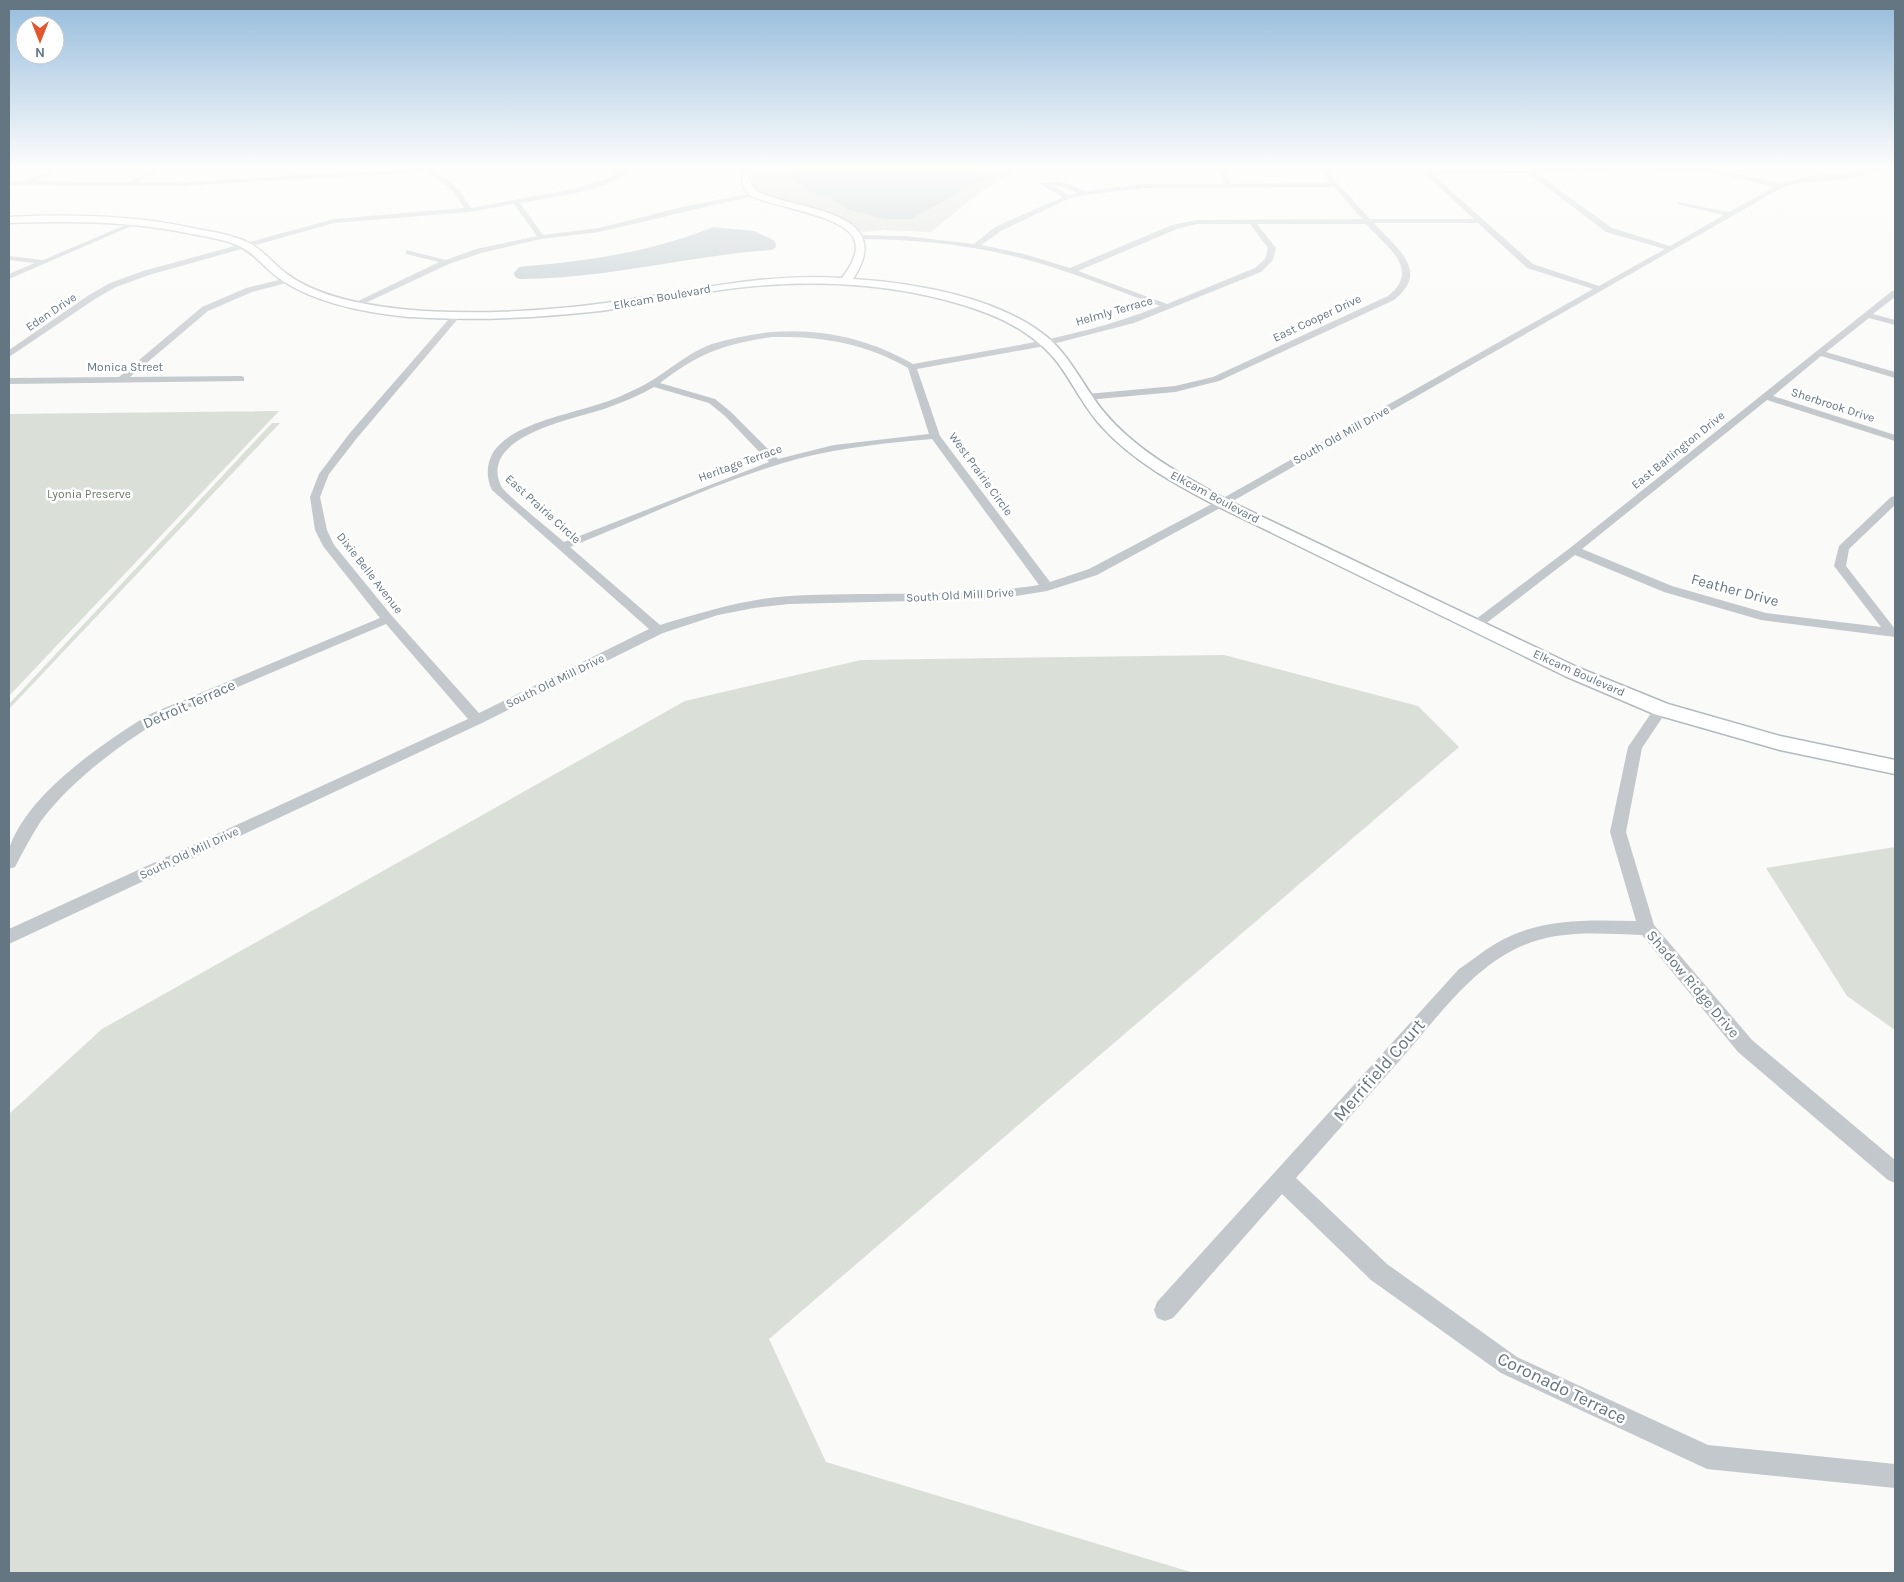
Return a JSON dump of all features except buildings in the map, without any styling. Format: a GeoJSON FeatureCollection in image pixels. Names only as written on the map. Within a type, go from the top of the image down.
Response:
{"type":"FeatureCollection","features":[{"type":"Feature","properties":{"kind":"street"},"geometry":{"type":"LineString","coordinates":[[9,277],[91,242]]}},
{"type":"Feature","properties":{"kind":"street","name":"Elkcam Boulevard"},"geometry":{"type":"LineString","coordinates":[[236,242],[245,244],[287,280],[316,293],[392,311],[517,314],[605,307],[740,284],[788,281],[846,281],[903,287],[989,310],[1021,324],[1045,343],[1058,356],[1088,397],[1099,416],[1124,440],[1180,481],[1222,503],[1572,672],[1661,709],[1780,743],[1895,766]]}},
{"type":"Feature","properties":{"kind":"street","name":"Eden Drive"},"geometry":{"type":"LineString","coordinates":[[9,354],[113,285],[146,273],[254,242]]}},
{"type":"Feature","properties":{"kind":"street"},"geometry":{"type":"LineString","coordinates":[[359,304],[446,262],[479,251],[523,242]]}},
{"type":"Feature","properties":{"kind":"street"},"geometry":{"type":"LineString","coordinates":[[846,281],[860,258],[862,246],[861,242]]}},
{"type":"Feature","properties":{"kind":"street"},"geometry":{"type":"LineString","coordinates":[[933,242],[1013,254],[1070,271],[1169,307]]}},
{"type":"Feature","properties":{"kind":"street"},"geometry":{"type":"LineString","coordinates":[[974,247],[981,242]]}},
{"type":"Feature","properties":{"kind":"street"},"geometry":{"type":"LineString","coordinates":[[1070,271],[1141,242]]}},
{"type":"Feature","properties":{"kind":"street","name":"Helmly Terrace"},"geometry":{"type":"LineString","coordinates":[[912,367],[1045,343],[1094,332],[1169,307],[1239,280],[1258,270],[1269,260],[1272,248],[1267,242]]}},
{"type":"Feature","properties":{"kind":"street","name":"East Cooper Drive"},"geometry":{"type":"LineString","coordinates":[[1088,397],[1175,389],[1216,379],[1391,298],[1402,290],[1408,282],[1408,270],[1384,242]]}},
{"type":"Feature","properties":{"kind":"street"},"geometry":{"type":"LineString","coordinates":[[1502,242],[1530,266],[1600,289]]}},
{"type":"Feature","properties":{"kind":"street"},"geometry":{"type":"LineString","coordinates":[[1649,242],[1670,248]]}},
{"type":"Feature","properties":{"kind":"street","name":"South Old Mill Drive"},"geometry":{"type":"LineString","coordinates":[[9,936],[477,720],[658,630],[714,612],[754,604],[789,600],[997,595],[1047,587],[1092,572],[1222,503],[1682,242]]}},
{"type":"Feature","properties":{"kind":"street"},"geometry":{"type":"LineString","coordinates":[[409,252],[446,262]]}},
{"type":"Feature","properties":{"kind":"street"},"geometry":{"type":"LineString","coordinates":[[9,258],[44,262]]}},
{"type":"Feature","properties":{"kind":"street"},"geometry":{"type":"LineString","coordinates":[[121,380],[205,309],[249,290],[287,280]]}},
{"type":"Feature","properties":{"kind":"street","name":"East Barlington Drive"},"geometry":{"type":"LineString","coordinates":[[1476,625],[1574,550],[1895,293]]}},
{"type":"Feature","properties":{"kind":"street","name":"Dixie Belle Avenue"},"geometry":{"type":"LineString","coordinates":[[458,314],[353,436],[324,474],[315,497],[321,530],[329,546],[388,619],[477,720]]}},
{"type":"Feature","properties":{"kind":"street"},"geometry":{"type":"LineString","coordinates":[[1866,315],[1895,323]]}},
{"type":"Feature","properties":{"kind":"street","name":"East Prairie Circle"},"geometry":{"type":"LineString","coordinates":[[658,630],[496,488],[491,477],[492,464],[501,450],[515,438],[536,426],[606,406],[652,384],[683,362],[722,344],[767,336],[804,335],[850,340],[874,346],[894,355],[912,367]]}},
{"type":"Feature","properties":{"kind":"street"},"geometry":{"type":"LineString","coordinates":[[1819,353],[1895,375]]}},
{"type":"Feature","properties":{"kind":"street","name":"West Prairie Circle"},"geometry":{"type":"LineString","coordinates":[[912,367],[935,436],[1047,587]]}},
{"type":"Feature","properties":{"kind":"street","name":"Monica Street"},"geometry":{"type":"LineString","coordinates":[[9,380],[242,379]]}},
{"type":"Feature","properties":{"kind":"street"},"geometry":{"type":"LineString","coordinates":[[652,384],[712,401],[728,414],[750,439],[776,463]]}},
{"type":"Feature","properties":{"kind":"street","name":"Sherbrook Drive"},"geometry":{"type":"LineString","coordinates":[[1764,396],[1895,438]]}},
{"type":"Feature","properties":{"kind":"street","name":"Heritage Terrace"},"geometry":{"type":"LineString","coordinates":[[563,546],[776,463],[831,449],[935,436]]}},
{"type":"Feature","properties":{"kind":"street"},"geometry":{"type":"LineString","coordinates":[[1894,633],[1840,566],[1843,548],[1895,499]]}},
{"type":"Feature","properties":{"kind":"street","name":"Feather Drive"},"geometry":{"type":"LineString","coordinates":[[1574,550],[1668,589],[1765,617],[1894,633]]}},
{"type":"Feature","properties":{"kind":"street","name":"Detroit Terrace"},"geometry":{"type":"LineString","coordinates":[[9,863],[20,838],[51,798],[86,764],[124,736],[155,717],[388,619]]}},
{"type":"Feature","properties":{"kind":"street","name":"Shadow Ridge Drive"},"geometry":{"type":"LineString","coordinates":[[1661,709],[1635,748],[1618,832],[1646,928],[1745,1046],[1895,1173]]}},
{"type":"Feature","properties":{"kind":"street","name":"Merrifield Court"},"geometry":{"type":"LineString","coordinates":[[1165,1310],[1465,974],[1511,944],[1535,934],[1567,927],[1646,928]]}},
{"type":"Feature","properties":{"kind":"street","name":"Coronado Terrace"},"geometry":{"type":"LineString","coordinates":[[1283,1180],[1379,1272],[1509,1365],[1707,1457],[1895,1476]]}},
{"type":"Feature","properties":{"kind":"green space","name":"Lyonia Preserve"},"geometry":{"type":"Polygon","coordinates":[[[279,411],[9,696],[9,414],[279,411]]]}},
{"type":"Feature","properties":{"kind":"green space"},"geometry":{"type":"Polygon","coordinates":[[[272,423],[280,423],[9,709],[9,704],[272,423]]]}},
{"type":"Feature","properties":{"kind":"green space"},"geometry":{"type":"Polygon","coordinates":[[[1224,655],[1418,706],[1459,747],[769,1339],[826,1462],[1194,1573],[9,1573],[9,1114],[102,1029],[685,701],[861,660],[1224,655]]]}},
{"type":"Feature","properties":{"kind":"green space"},"geometry":{"type":"Polygon","coordinates":[[[1895,847],[1895,1030],[1847,996],[1766,868],[1895,847]]]}},
{"type":"Feature","properties":{"kind":"shaded area"},"geometry":{"type":"Polygon","coordinates":[[[775,242],[776,247],[772,250],[582,275],[519,279],[515,277],[514,273],[519,267],[598,258],[668,243],[775,242]]]}}]}
